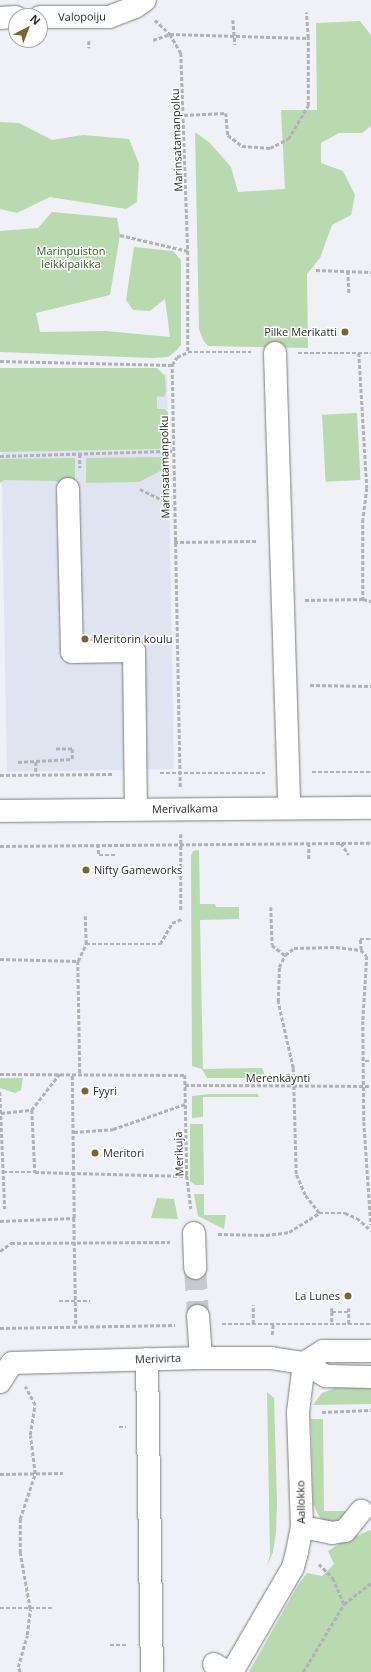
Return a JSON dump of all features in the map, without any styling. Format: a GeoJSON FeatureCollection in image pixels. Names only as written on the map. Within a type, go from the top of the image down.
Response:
{"type":"FeatureCollection","features":[{"type":"Feature","properties":{"kind":"street","name":"Valopoiju"},"geometry":{"type":"LineString","coordinates":[[48,17],[109,17],[135,7],[145,0]]}},
{"type":"Feature","properties":{"kind":"street"},"geometry":{"type":"LineString","coordinates":[[275,353],[289,808]]}},
{"type":"Feature","properties":{"kind":"street"},"geometry":{"type":"LineString","coordinates":[[68,489],[72,652],[134,651],[136,809]]}},
{"type":"Feature","properties":{"kind":"street","name":"Merivalkama"},"geometry":{"type":"LineString","coordinates":[[0,811],[181,808],[371,808]]}},
{"type":"Feature","properties":{"kind":"street"},"geometry":{"type":"LineString","coordinates":[[194,1233],[195,1268]]}},
{"type":"Feature","properties":{"kind":"street"},"geometry":{"type":"LineString","coordinates":[[198,1316],[201,1358]]}},
{"type":"Feature","properties":{"kind":"street"},"geometry":{"type":"LineString","coordinates":[[304,1363],[323,1351],[371,1351]]}},
{"type":"Feature","properties":{"kind":"street","name":"Merivirta"},"geometry":{"type":"LineString","coordinates":[[12,1363],[147,1359],[271,1358],[304,1363],[326,1376],[371,1377]]}},
{"type":"Feature","properties":{"kind":"street"},"geometry":{"type":"LineString","coordinates":[[147,1359],[156,1427],[152,1672]]}},
{"type":"Feature","properties":{"kind":"street"},"geometry":{"type":"LineString","coordinates":[[0,1382],[12,1363]]}},
{"type":"Feature","properties":{"kind":"street","name":"Aallokko"},"geometry":{"type":"LineString","coordinates":[[225,1669],[293,1567],[302,1527],[298,1412],[304,1363]]}},
{"type":"Feature","properties":{"kind":"street"},"geometry":{"type":"LineString","coordinates":[[302,1527],[332,1533],[345,1531],[360,1511]]}},
{"type":"Feature","properties":{"kind":"path"},"geometry":{"type":"LineString","coordinates":[[184,115],[226,113],[228,135],[242,146],[270,148],[288,139],[308,106],[308,38],[306,12]]}},
{"type":"Feature","properties":{"kind":"path"},"geometry":{"type":"LineString","coordinates":[[233,20],[235,45]]}},
{"type":"Feature","properties":{"kind":"path"},"geometry":{"type":"LineString","coordinates":[[153,40],[170,34],[308,38]]}},
{"type":"Feature","properties":{"kind":"path","name":"Marinsatamanpolku"},"geometry":{"type":"LineString","coordinates":[[170,34],[181,53],[188,251],[188,352],[177,357],[172,365],[173,505],[181,808],[182,911]]}},
{"type":"Feature","properties":{"kind":"path"},"geometry":{"type":"LineString","coordinates":[[89,40],[89,48]]}},
{"type":"Feature","properties":{"kind":"path"},"geometry":{"type":"LineString","coordinates":[[120,235],[188,251]]}},
{"type":"Feature","properties":{"kind":"path"},"geometry":{"type":"LineString","coordinates":[[316,270],[371,272]]}},
{"type":"Feature","properties":{"kind":"path"},"geometry":{"type":"LineString","coordinates":[[348,271],[349,293]]}},
{"type":"Feature","properties":{"kind":"path"},"geometry":{"type":"LineString","coordinates":[[359,353],[367,488],[363,519],[363,599]]}},
{"type":"Feature","properties":{"kind":"path"},"geometry":{"type":"LineString","coordinates":[[0,361],[172,365]]}},
{"type":"Feature","properties":{"kind":"path"},"geometry":{"type":"LineString","coordinates":[[0,456],[173,451]]}},
{"type":"Feature","properties":{"kind":"path"},"geometry":{"type":"LineString","coordinates":[[140,489],[173,505]]}},
{"type":"Feature","properties":{"kind":"path"},"geometry":{"type":"LineString","coordinates":[[174,542],[281,541]]}},
{"type":"Feature","properties":{"kind":"path"},"geometry":{"type":"LineString","coordinates":[[283,601],[363,599],[371,601]]}},
{"type":"Feature","properties":{"kind":"path"},"geometry":{"type":"LineString","coordinates":[[285,684],[371,686]]}},
{"type":"Feature","properties":{"kind":"path"},"geometry":{"type":"LineString","coordinates":[[18,762],[72,759],[72,749],[54,749]]}},
{"type":"Feature","properties":{"kind":"path"},"geometry":{"type":"LineString","coordinates":[[36,762],[36,775]]}},
{"type":"Feature","properties":{"kind":"path"},"geometry":{"type":"LineString","coordinates":[[0,776],[180,773]]}},
{"type":"Feature","properties":{"kind":"path"},"geometry":{"type":"LineString","coordinates":[[0,846],[181,842],[371,843]]}},
{"type":"Feature","properties":{"kind":"path"},"geometry":{"type":"LineString","coordinates":[[309,842],[309,859]]}},
{"type":"Feature","properties":{"kind":"path"},"geometry":{"type":"LineString","coordinates":[[341,842],[349,855]]}},
{"type":"Feature","properties":{"kind":"path"},"geometry":{"type":"LineString","coordinates":[[98,844],[98,855],[117,855]]}},
{"type":"Feature","properties":{"kind":"path"},"geometry":{"type":"LineString","coordinates":[[271,907],[272,945],[285,955]]}},
{"type":"Feature","properties":{"kind":"path"},"geometry":{"type":"LineString","coordinates":[[0,1074],[80,1074],[78,961],[86,944],[85,916]]}},
{"type":"Feature","properties":{"kind":"path"},"geometry":{"type":"LineString","coordinates":[[86,944],[160,944],[172,923],[182,919]]}},
{"type":"Feature","properties":{"kind":"path"},"geometry":{"type":"LineString","coordinates":[[361,950],[360,939],[371,939]]}},
{"type":"Feature","properties":{"kind":"path"},"geometry":{"type":"LineString","coordinates":[[319,1213],[305,1195],[296,1174],[293,1085],[287,1035],[278,1002],[279,967],[285,955],[294,948],[336,947],[371,952]]}},
{"type":"Feature","properties":{"kind":"path"},"geometry":{"type":"LineString","coordinates":[[365,952],[366,1086],[364,1122],[371,1225]]}},
{"type":"Feature","properties":{"kind":"path"},"geometry":{"type":"LineString","coordinates":[[0,959],[78,961]]}},
{"type":"Feature","properties":{"kind":"path"},"geometry":{"type":"LineString","coordinates":[[365,1061],[371,1061]]}},
{"type":"Feature","properties":{"kind":"path"},"geometry":{"type":"LineString","coordinates":[[35,1172],[32,1110],[60,1074]]}},
{"type":"Feature","properties":{"kind":"path"},"geometry":{"type":"LineString","coordinates":[[72,1074],[76,1325]]}},
{"type":"Feature","properties":{"kind":"path","name":"Merikuja"},"geometry":{"type":"LineString","coordinates":[[80,1074],[185,1075],[187,1176],[194,1233]]}},
{"type":"Feature","properties":{"kind":"path","name":"Merenkäynti"},"geometry":{"type":"LineString","coordinates":[[185,1085],[371,1086]]}},
{"type":"Feature","properties":{"kind":"path"},"geometry":{"type":"LineString","coordinates":[[0,1092],[4,1209]]}},
{"type":"Feature","properties":{"kind":"path"},"geometry":{"type":"LineString","coordinates":[[74,1132],[113,1129],[185,1104]]}},
{"type":"Feature","properties":{"kind":"path"},"geometry":{"type":"LineString","coordinates":[[1,1113],[32,1110]]}},
{"type":"Feature","properties":{"kind":"path"},"geometry":{"type":"LineString","coordinates":[[3,1172],[187,1176]]}},
{"type":"Feature","properties":{"kind":"path"},"geometry":{"type":"LineString","coordinates":[[194,1233],[266,1235],[289,1232],[319,1213],[345,1213],[357,1218],[371,1230]]}},
{"type":"Feature","properties":{"kind":"path"},"geometry":{"type":"LineString","coordinates":[[0,1221],[74,1218]]}},
{"type":"Feature","properties":{"kind":"path"},"geometry":{"type":"LineString","coordinates":[[0,1251],[11,1243],[164,1242]]}},
{"type":"Feature","properties":{"kind":"path"},"geometry":{"type":"LineString","coordinates":[[59,1302],[90,1301]]}},
{"type":"Feature","properties":{"kind":"path"},"geometry":{"type":"LineString","coordinates":[[253,1305],[253,1324]]}},
{"type":"Feature","properties":{"kind":"path"},"geometry":{"type":"LineString","coordinates":[[332,1308],[332,1324]]}},
{"type":"Feature","properties":{"kind":"path"},"geometry":{"type":"LineString","coordinates":[[349,1308],[349,1324]]}},
{"type":"Feature","properties":{"kind":"path"},"geometry":{"type":"LineString","coordinates":[[332,1312],[349,1312]]}},
{"type":"Feature","properties":{"kind":"path"},"geometry":{"type":"LineString","coordinates":[[271,1358],[273,1324]]}},
{"type":"Feature","properties":{"kind":"path"},"geometry":{"type":"LineString","coordinates":[[12,1363],[35,1405],[30,1436],[36,1474],[20,1519],[20,1553],[30,1608],[27,1635],[18,1667],[20,1672]]}},
{"type":"Feature","properties":{"kind":"path"},"geometry":{"type":"LineString","coordinates":[[319,1412],[371,1410]]}},
{"type":"Feature","properties":{"kind":"path"},"geometry":{"type":"LineString","coordinates":[[0,1474],[63,1473]]}},
{"type":"Feature","properties":{"kind":"path"},"geometry":{"type":"LineString","coordinates":[[317,1562],[333,1578],[344,1604]]}},
{"type":"Feature","properties":{"kind":"path"},"geometry":{"type":"LineString","coordinates":[[303,1672],[344,1604],[371,1582]]}},
{"type":"Feature","properties":{"kind":"path"},"geometry":{"type":"LineString","coordinates":[[0,1608],[54,1608]]}},
{"type":"Feature","properties":{"kind":"shaded area","name":"Meritorin koulu"},"geometry":{"type":"Polygon","coordinates":[[[167,374],[174,769],[7,772],[0,377],[167,374]]]}},
{"type":"Feature","properties":{"kind":"green space"},"geometry":{"type":"Polygon","coordinates":[[[360,21],[371,35],[371,126],[362,133],[339,133],[321,143],[321,163],[343,171],[355,195],[351,215],[332,225],[320,258],[307,274],[308,348],[208,346],[203,340],[199,329],[195,132],[210,143],[231,167],[238,192],[285,189],[281,110],[317,110],[316,23],[360,21]]]}},
{"type":"Feature","properties":{"kind":"green space"},"geometry":{"type":"Polygon","coordinates":[[[0,122],[19,123],[52,140],[83,135],[129,139],[139,164],[137,202],[126,209],[50,197],[17,213],[0,209],[0,122]]]}},
{"type":"Feature","properties":{"kind":"green space","name":"Marinpuiston leikkipaikka"},"geometry":{"type":"Polygon","coordinates":[[[52,212],[117,218],[120,235],[110,295],[36,313],[40,332],[106,331],[170,337],[165,299],[150,311],[133,310],[126,300],[134,247],[173,251],[181,260],[181,345],[176,351],[168,357],[152,358],[0,352],[0,231],[38,228],[52,212]]]}},
{"type":"Feature","properties":{"kind":"green space"},"geometry":{"type":"Polygon","coordinates":[[[0,368],[157,368],[165,376],[166,392],[164,397],[157,396],[157,409],[165,409],[168,413],[166,446],[158,449],[0,452],[0,368]]]}},
{"type":"Feature","properties":{"kind":"green space"},"geometry":{"type":"Polygon","coordinates":[[[357,413],[361,480],[326,482],[322,415],[357,413]]]}},
{"type":"Feature","properties":{"kind":"green space"},"geometry":{"type":"Polygon","coordinates":[[[168,457],[168,465],[164,469],[139,482],[86,483],[86,458],[168,457]]]}},
{"type":"Feature","properties":{"kind":"green space"},"geometry":{"type":"Polygon","coordinates":[[[75,458],[75,484],[53,481],[4,480],[0,483],[0,459],[75,458]]]}},
{"type":"Feature","properties":{"kind":"green space"},"geometry":{"type":"Polygon","coordinates":[[[199,850],[200,904],[215,904],[216,907],[239,907],[239,919],[200,920],[203,1069],[262,1068],[266,1078],[207,1078],[202,1069],[192,1066],[191,856],[193,851],[199,850]]]}},
{"type":"Feature","properties":{"kind":"green space"},"geometry":{"type":"Polygon","coordinates":[[[0,1078],[23,1078],[21,1090],[15,1093],[0,1088],[0,1078]]]}},
{"type":"Feature","properties":{"kind":"green space"},"geometry":{"type":"Polygon","coordinates":[[[209,1094],[258,1094],[259,1097],[203,1097],[203,1117],[192,1118],[192,1096],[209,1094]]]}},
{"type":"Feature","properties":{"kind":"green space"},"geometry":{"type":"Polygon","coordinates":[[[190,1124],[203,1124],[204,1185],[195,1185],[190,1181],[190,1124]]]}},
{"type":"Feature","properties":{"kind":"green space"},"geometry":{"type":"Polygon","coordinates":[[[194,1194],[204,1194],[204,1215],[226,1215],[224,1229],[198,1216],[194,1194]]]}},
{"type":"Feature","properties":{"kind":"green space"},"geometry":{"type":"Polygon","coordinates":[[[157,1198],[174,1199],[178,1219],[151,1218],[157,1198]]]}},
{"type":"Feature","properties":{"kind":"green space"},"geometry":{"type":"Polygon","coordinates":[[[337,1387],[371,1387],[371,1404],[313,1405],[322,1393],[337,1387]]]}},
{"type":"Feature","properties":{"kind":"green space"},"geometry":{"type":"Polygon","coordinates":[[[267,1392],[274,1398],[277,1501],[276,1533],[273,1552],[267,1566],[270,1555],[267,1392]]]}},
{"type":"Feature","properties":{"kind":"green space"},"geometry":{"type":"Polygon","coordinates":[[[311,1419],[323,1419],[324,1511],[350,1511],[343,1521],[327,1522],[319,1517],[313,1503],[311,1419]]]}},
{"type":"Feature","properties":{"kind":"green space"},"geometry":{"type":"Polygon","coordinates":[[[371,1530],[371,1672],[249,1672],[298,1585],[307,1573],[322,1576],[334,1564],[328,1551],[342,1542],[371,1530]]]}},
{"type":"Feature","properties":{"kind":"tunnel"},"geometry":{"type":"LineString","coordinates":[[195,1268],[198,1316]]}},
{"type":"Feature","properties":{"kind":"place","name":"Pilke Merikatti"},"geometry":{"type":"Point","coordinates":[345,332]}},
{"type":"Feature","properties":{"kind":"place","name":"Meritorin koulu"},"geometry":{"type":"Point","coordinates":[85,639]}},
{"type":"Feature","properties":{"kind":"place","name":"Nifty Gameworks"},"geometry":{"type":"Point","coordinates":[86,870]}},
{"type":"Feature","properties":{"kind":"place","name":"Fyyri"},"geometry":{"type":"Point","coordinates":[85,1091]}},
{"type":"Feature","properties":{"kind":"place","name":"Meritori"},"geometry":{"type":"Point","coordinates":[95,1153]}},
{"type":"Feature","properties":{"kind":"place","name":"La Lunes"},"geometry":{"type":"Point","coordinates":[348,1296]}}]}
